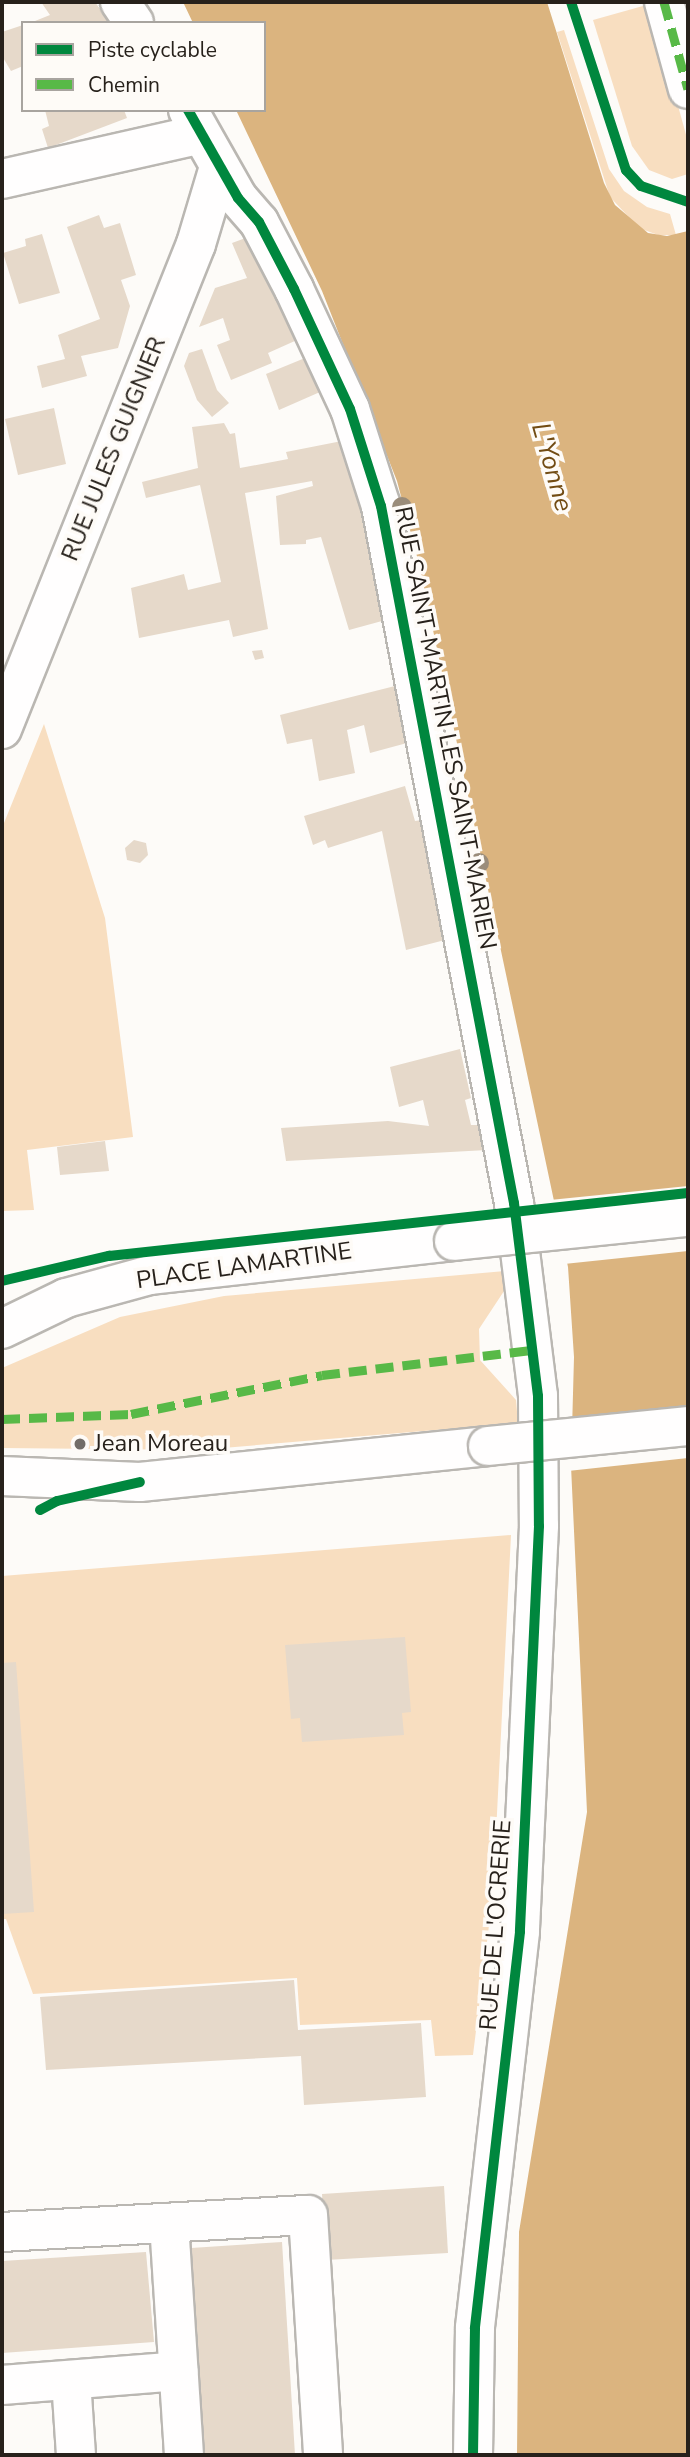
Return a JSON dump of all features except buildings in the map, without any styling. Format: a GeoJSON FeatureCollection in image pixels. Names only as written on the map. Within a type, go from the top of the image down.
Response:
{"type":"FeatureCollection","features":[{"type":"Feature","properties":{"kind":"street"},"geometry":{"type":"LineString","coordinates":[[120,2],[133,21]]}},
{"type":"Feature","properties":{"kind":"street"},"geometry":{"type":"LineString","coordinates":[[664,2],[688,89]]}},
{"type":"Feature","properties":{"kind":"street"},"geometry":{"type":"LineString","coordinates":[[2,180],[195,122]]}},
{"type":"Feature","properties":{"kind":"street","name":"RUE SAINT-MARTIN LES SAINT-MARIEN"},"geometry":{"type":"LineString","coordinates":[[195,122],[219,167],[259,222],[294,289],[350,409],[381,506],[514,1203],[538,1396]]}},
{"type":"Feature","properties":{"kind":"street","name":"RUE JULES GUIGNIER"},"geometry":{"type":"LineString","coordinates":[[2,729],[196,244],[219,167]]}},
{"type":"Feature","properties":{"kind":"street","name":"PLACE LAMARTINE"},"geometry":{"type":"LineString","coordinates":[[2,1329],[66,1298],[150,1275],[688,1217]]}},
{"type":"Feature","properties":{"kind":"street","name":"RUE DE L'OCRERIE"},"geometry":{"type":"LineString","coordinates":[[473,2455],[475,2328],[520,1932],[539,1516],[538,1396]]}},
{"type":"Feature","properties":{"kind":"street"},"geometry":{"type":"LineString","coordinates":[[2,1476],[140,1482],[688,1426]]}},
{"type":"Feature","properties":{"kind":"street"},"geometry":{"type":"LineString","coordinates":[[2,2232],[308,2215],[323,2455]]}},
{"type":"Feature","properties":{"kind":"street"},"geometry":{"type":"LineString","coordinates":[[169,2223],[184,2455]]}},
{"type":"Feature","properties":{"kind":"street"},"geometry":{"type":"LineString","coordinates":[[2,2385],[178,2371]]}},
{"type":"Feature","properties":{"kind":"street"},"geometry":{"type":"LineString","coordinates":[[71,2380],[76,2455]]}},
{"type":"Feature","properties":{"kind":"shaded area"},"geometry":{"type":"Polygon","coordinates":[[[650,4],[688,142],[688,174],[672,179],[649,170],[632,146],[593,20],[650,4]]]}},
{"type":"Feature","properties":{"kind":"shaded area"},"geometry":{"type":"Polygon","coordinates":[[[564,30],[609,169],[624,191],[647,207],[670,214],[676,235],[658,235],[639,228],[610,197],[557,32],[564,30]]]}},
{"type":"Feature","properties":{"kind":"shaded area"},"geometry":{"type":"Polygon","coordinates":[[[44,724],[105,918],[133,1137],[27,1150],[34,1210],[2,1211],[2,828],[44,724]]]}},
{"type":"Feature","properties":{"kind":"shaded area"},"geometry":{"type":"Polygon","coordinates":[[[505,1271],[506,1288],[479,1329],[480,1360],[516,1400],[518,1423],[199,1450],[2,1448],[2,1368],[120,1317],[224,1296],[505,1271]]]}},
{"type":"Feature","properties":{"kind":"shaded area"},"geometry":{"type":"Polygon","coordinates":[[[511,1535],[493,1893],[473,2055],[435,2056],[431,2020],[300,2025],[297,1978],[33,1994],[6,1919],[2,1919],[2,1576],[511,1535]]]}},
{"type":"Feature","properties":{"kind":"water","name":"L'Yonne"},"geometry":{"type":"Polygon","coordinates":[[[183,2],[547,2],[604,183],[615,205],[648,233],[667,236],[688,231],[688,2455],[517,2455],[519,2232],[587,1812],[571,1466],[574,1357],[568,1267],[419,564],[397,481],[322,291],[237,112],[266,112],[266,21],[192,21],[183,2]]]}},
{"type":"Feature","properties":{"kind":"pier"},"geometry":{"type":"Polygon","coordinates":[[[688,1186],[688,1251],[564,1264],[550,1200],[688,1186]]]}},
{"type":"Feature","properties":{"kind":"pier"},"geometry":{"type":"Polygon","coordinates":[[[688,1408],[688,1458],[568,1471],[569,1420],[688,1408]]]}},
{"type":"Feature","properties":{"kind":"marked path"},"geometry":{"type":"LineString","coordinates":[[664,2],[688,89]]}},
{"type":"Feature","properties":{"kind":"marked path"},"geometry":{"type":"LineString","coordinates":[[2,1419],[131,1414],[322,1375],[532,1350]]}},
{"type":"Feature","properties":{"kind":"cycle path"},"geometry":{"type":"LineString","coordinates":[[571,2],[626,170],[641,186],[688,202]]}},
{"type":"Feature","properties":{"kind":"cycle path"},"geometry":{"type":"LineString","coordinates":[[189,112],[238,198],[259,222],[294,289],[350,409],[381,506],[514,1203],[538,1396],[539,1526],[520,1932],[475,2328],[473,2455]]}},
{"type":"Feature","properties":{"kind":"cycle path"},"geometry":{"type":"LineString","coordinates":[[2,1281],[109,1256],[688,1193]]}},
{"type":"Feature","properties":{"kind":"cycle path"},"geometry":{"type":"LineString","coordinates":[[40,1510],[57,1501],[140,1482]]}},
{"type":"Feature","properties":{"kind":"place","name":"Jean Moreau"},"geometry":{"type":"Point","coordinates":[80,1444]}}]}
